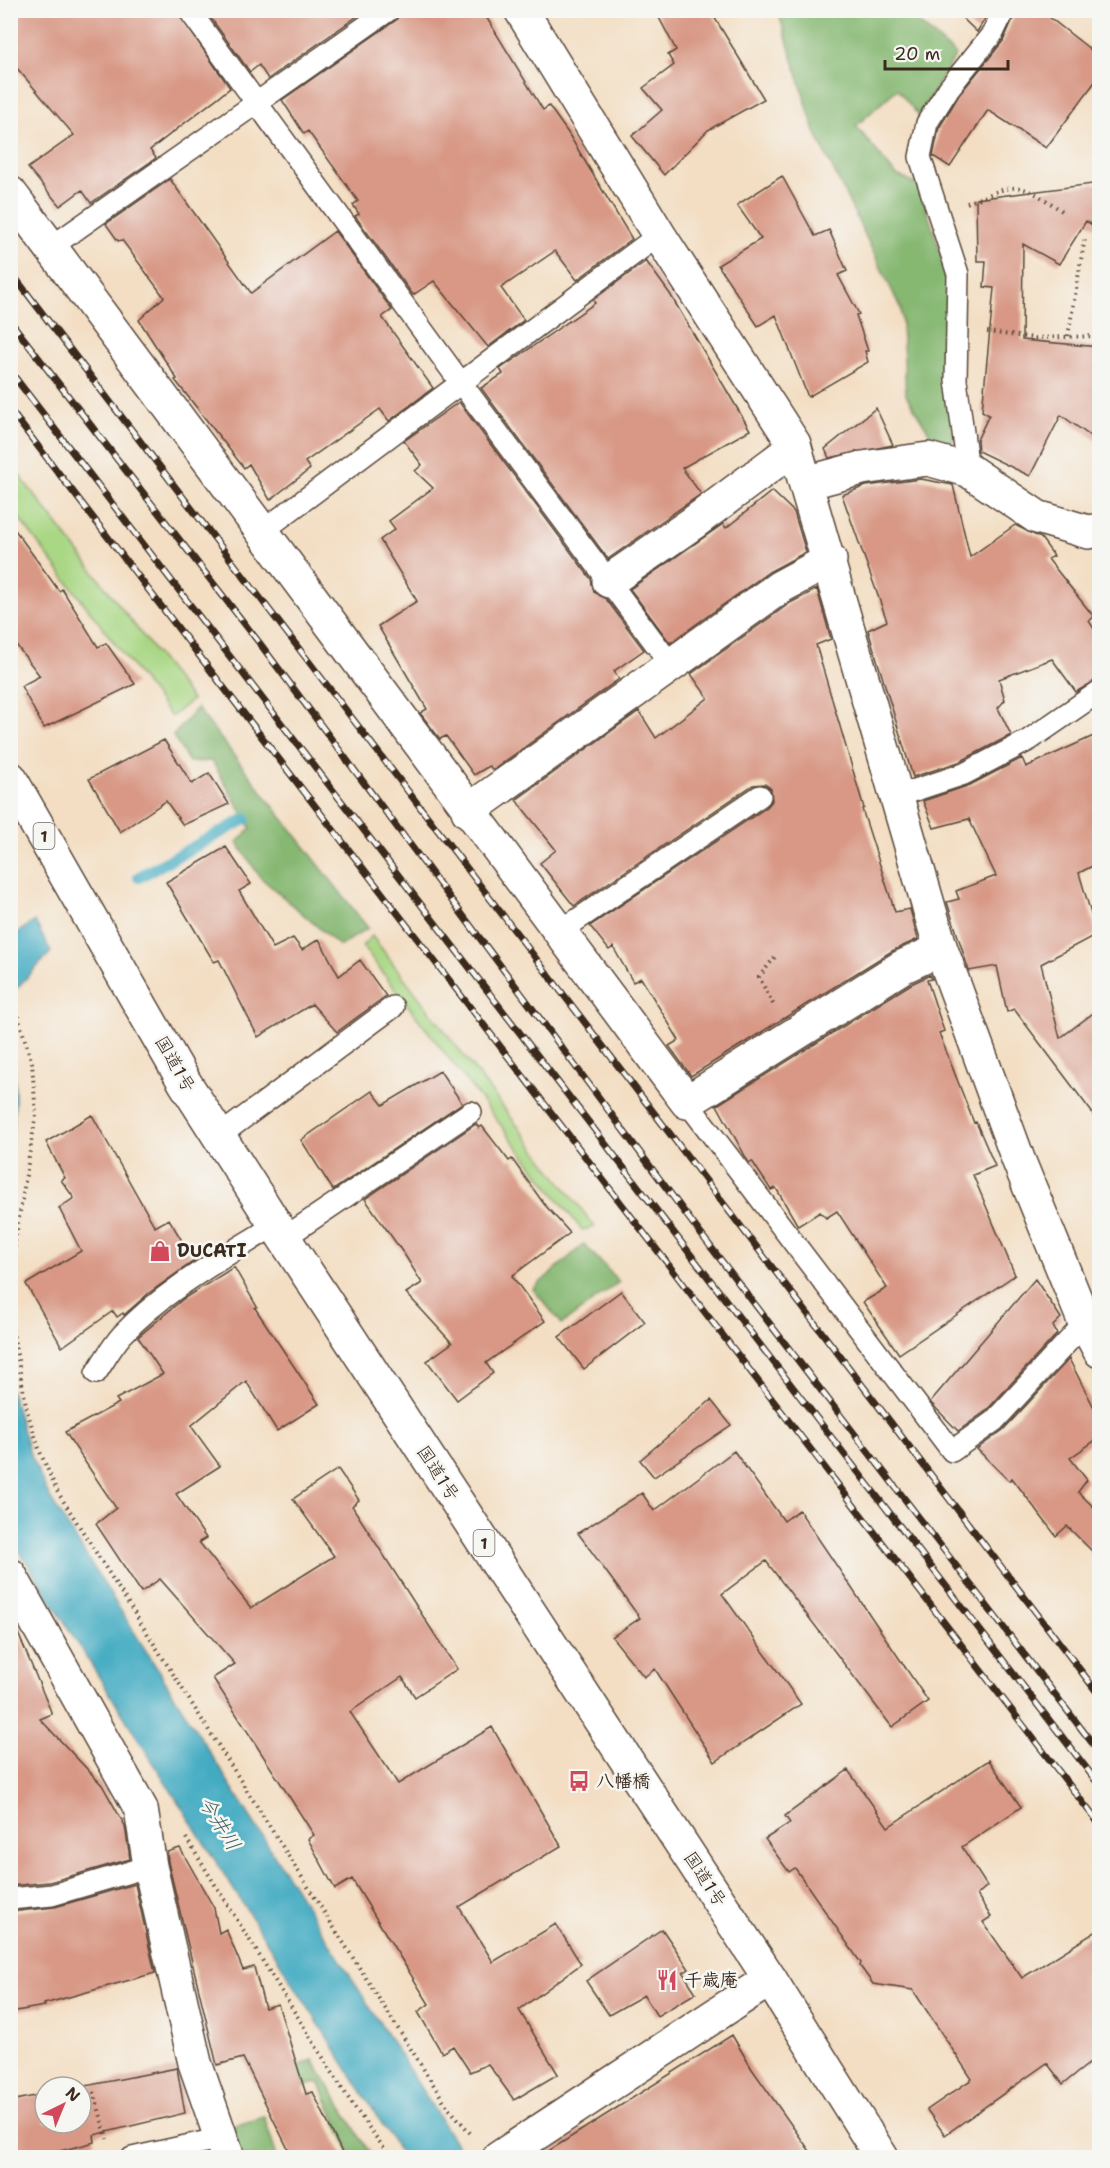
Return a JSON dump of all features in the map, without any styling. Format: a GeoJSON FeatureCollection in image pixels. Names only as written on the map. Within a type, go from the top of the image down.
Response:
{"type":"FeatureCollection","features":[{"type":"Feature","properties":{"kind":"main road"},"geometry":{"type":"LineString","coordinates":[[521,10],[659,235],[795,447],[830,560],[941,949],[1018,1159],[1092,1337]]}},
{"type":"Feature","properties":{"kind":"main road"},"geometry":{"type":"LineString","coordinates":[[10,193],[264,530],[468,811],[687,1102],[791,1039],[902,967],[941,949]]}},
{"type":"Feature","properties":{"kind":"main road"},"geometry":{"type":"LineString","coordinates":[[609,581],[693,524],[795,447]]}},
{"type":"Feature","properties":{"kind":"main road"},"geometry":{"type":"LineString","coordinates":[[806,483],[862,468],[928,459],[968,470],[1037,517],[1088,532],[1100,530]]}},
{"type":"Feature","properties":{"kind":"main road"},"geometry":{"type":"LineString","coordinates":[[468,811],[780,587],[830,560]]}},
{"type":"Feature","properties":{"kind":"main road","name":"国道1号"},"geometry":{"type":"LineString","coordinates":[[10,778],[185,1083],[279,1232],[770,1979],[882,2157]]}},
{"type":"Feature","properties":{"kind":"main road"},"geometry":{"type":"LineString","coordinates":[[15,1595],[141,1809],[150,1866],[195,2063],[225,2148]]}},
{"type":"Feature","properties":{"kind":"main road"},"geometry":{"type":"LineString","coordinates":[[499,2157],[770,1979]]}},
{"type":"Feature","properties":{"kind":"lane"},"geometry":{"type":"LineString","coordinates":[[189,10],[460,383],[672,666]]}},
{"type":"Feature","properties":{"kind":"lane"},"geometry":{"type":"LineString","coordinates":[[51,247],[389,10]]}},
{"type":"Feature","properties":{"kind":"lane"},"geometry":{"type":"LineString","coordinates":[[968,470],[956,380],[958,274],[920,157],[927,123],[949,88],[993,33],[1004,10]]}},
{"type":"Feature","properties":{"kind":"lane"},"geometry":{"type":"LineString","coordinates":[[264,530],[659,235]]}},
{"type":"Feature","properties":{"kind":"lane"},"geometry":{"type":"LineString","coordinates":[[897,796],[964,774],[1029,740],[1100,691]]}},
{"type":"Feature","properties":{"kind":"lane"},"geometry":{"type":"LineString","coordinates":[[559,932],[760,796]]}},
{"type":"Feature","properties":{"kind":"lane"},"geometry":{"type":"LineString","coordinates":[[219,1136],[393,1007]]}},
{"type":"Feature","properties":{"kind":"lane"},"geometry":{"type":"LineString","coordinates":[[687,1102],[952,1451],[994,1421],[1092,1337]]}},
{"type":"Feature","properties":{"kind":"lane"},"geometry":{"type":"LineString","coordinates":[[96,1373],[121,1336],[186,1282],[279,1232],[471,1112]]}},
{"type":"Feature","properties":{"kind":"lane"},"geometry":{"type":"LineString","coordinates":[[10,1899],[52,1895],[150,1866]]}},
{"type":"Feature","properties":{"kind":"lane"},"geometry":{"type":"LineString","coordinates":[[132,2157],[225,2148]]}},
{"type":"Feature","properties":{"kind":"path"},"geometry":{"type":"LineString","coordinates":[[939,214],[1010,187],[1026,188],[1062,211]]}},
{"type":"Feature","properties":{"kind":"path"},"geometry":{"type":"LineString","coordinates":[[1068,336],[1085,237]]}},
{"type":"Feature","properties":{"kind":"path"},"geometry":{"type":"LineString","coordinates":[[956,334],[986,332],[1035,338],[1097,336],[1100,330]]}},
{"type":"Feature","properties":{"kind":"path"},"geometry":{"type":"LineString","coordinates":[[775,957],[759,978],[791,1039]]}},
{"type":"Feature","properties":{"kind":"path"},"geometry":{"type":"LineString","coordinates":[[11,993],[26,1034],[32,1063],[36,1115],[15,1242],[12,1327],[22,1390],[40,1452],[57,1491],[447,2106],[473,2137]]}},
{"type":"Feature","properties":{"kind":"path"},"geometry":{"type":"LineString","coordinates":[[181,1829],[352,2104],[391,2157]]}},
{"type":"Feature","properties":{"kind":"path"},"geometry":{"type":"LineString","coordinates":[[94,2092],[109,2147]]}},
{"type":"Feature","properties":{"kind":"green space"},"geometry":{"type":"Polygon","coordinates":[[[778,11],[905,11],[956,55],[919,116],[897,89],[856,126],[895,174],[918,185],[949,276],[954,441],[935,442],[906,395],[901,309],[815,132],[778,11]]]}},
{"type":"Feature","properties":{"kind":"green space"},"geometry":{"type":"Polygon","coordinates":[[[10,463],[192,700],[171,717],[11,508],[10,463]]]}},
{"type":"Feature","properties":{"kind":"green space"},"geometry":{"type":"Polygon","coordinates":[[[197,708],[368,928],[340,946],[260,877],[237,842],[251,828],[212,761],[189,762],[173,736],[197,708]]]}},
{"type":"Feature","properties":{"kind":"green space"},"geometry":{"type":"Polygon","coordinates":[[[372,936],[595,1227],[582,1230],[362,946],[372,936]]]}},
{"type":"Feature","properties":{"kind":"green space"},"geometry":{"type":"Polygon","coordinates":[[[584,1244],[619,1282],[562,1324],[533,1289],[584,1244]]]}},
{"type":"Feature","properties":{"kind":"green space"},"geometry":{"type":"Polygon","coordinates":[[[313,2060],[372,2157],[352,2157],[319,2082],[273,2095],[267,2078],[313,2060]]]}},
{"type":"Feature","properties":{"kind":"green space"},"geometry":{"type":"Polygon","coordinates":[[[264,2117],[277,2157],[241,2157],[230,2127],[264,2117]]]}},
{"type":"Feature","properties":{"kind":"water"},"geometry":{"type":"Polygon","coordinates":[[[35,921],[51,952],[11,994],[11,937],[35,921]]]}},
{"type":"Feature","properties":{"kind":"water"},"geometry":{"type":"Polygon","coordinates":[[[11,1049],[15,1111],[11,1148],[11,1049]]]}},
{"type":"Feature","properties":{"kind":"water","name":"今井川"},"geometry":{"type":"Polygon","coordinates":[[[10,1388],[29,1451],[50,1498],[464,2157],[403,2157],[11,1538],[10,1388]]]}},
{"type":"Feature","properties":{"kind":"building"},"geometry":{"type":"Polygon","coordinates":[[[10,10],[176,10],[230,88],[150,150],[156,158],[91,203],[82,190],[60,206],[28,168],[74,135],[10,60],[10,10]]]}},
{"type":"Feature","properties":{"kind":"building"},"geometry":{"type":"Polygon","coordinates":[[[205,10],[366,10],[268,79],[259,65],[250,72],[205,10]]]}},
{"type":"Feature","properties":{"kind":"building"},"geometry":{"type":"Polygon","coordinates":[[[401,10],[482,10],[543,110],[549,106],[568,133],[632,239],[577,280],[555,251],[501,288],[524,320],[488,347],[434,281],[413,295],[355,216],[359,214],[353,205],[358,201],[308,131],[304,134],[282,100],[396,20],[401,10]]]}},
{"type":"Feature","properties":{"kind":"building"},"geometry":{"type":"Polygon","coordinates":[[[655,10],[710,10],[764,99],[708,130],[664,175],[632,136],[662,110],[643,88],[674,65],[668,55],[676,50],[655,10]]]}},
{"type":"Feature","properties":{"kind":"building"},"geometry":{"type":"Polygon","coordinates":[[[954,10],[990,10],[977,32],[954,10]]]}},
{"type":"Feature","properties":{"kind":"building"},"geometry":{"type":"Polygon","coordinates":[[[1017,10],[1040,10],[1100,57],[1100,75],[1046,148],[988,110],[950,167],[933,156],[939,128],[959,95],[1003,41],[1017,10]]]}},
{"type":"Feature","properties":{"kind":"building"},"geometry":{"type":"Polygon","coordinates":[[[782,176],[815,236],[829,230],[847,271],[838,275],[859,314],[856,315],[868,351],[865,351],[868,362],[808,397],[776,315],[758,326],[718,265],[761,239],[737,205],[782,176]]]}},
{"type":"Feature","properties":{"kind":"building"},"geometry":{"type":"Polygon","coordinates":[[[170,179],[251,293],[335,231],[392,310],[382,317],[433,388],[389,421],[380,409],[305,462],[310,469],[270,500],[249,464],[244,468],[175,380],[177,379],[139,320],[164,297],[122,240],[118,241],[106,224],[170,179]]]}},
{"type":"Feature","properties":{"kind":"building"},"geometry":{"type":"Polygon","coordinates":[[[1100,183],[1100,230],[1086,221],[1059,264],[1023,244],[1022,340],[1100,347],[1100,443],[1061,415],[1030,476],[978,451],[977,440],[989,415],[982,411],[994,288],[984,287],[986,261],[977,261],[976,199],[1100,183]]]}},
{"type":"Feature","properties":{"kind":"building"},"geometry":{"type":"Polygon","coordinates":[[[646,261],[670,294],[750,430],[682,468],[701,494],[608,559],[481,388],[503,374],[500,369],[595,303],[593,300],[646,261]]]}},
{"type":"Feature","properties":{"kind":"building"},"geometry":{"type":"Polygon","coordinates":[[[459,402],[591,579],[594,592],[606,599],[644,650],[614,671],[619,679],[493,770],[489,766],[474,775],[446,736],[440,739],[420,713],[427,709],[378,626],[417,601],[380,540],[395,529],[389,521],[433,488],[415,471],[422,465],[404,441],[459,402]]]}},
{"type":"Feature","properties":{"kind":"building"},"geometry":{"type":"Polygon","coordinates":[[[876,408],[893,445],[829,458],[825,449],[876,408]]]}},
{"type":"Feature","properties":{"kind":"building"},"geometry":{"type":"Polygon","coordinates":[[[921,479],[953,485],[970,557],[1015,525],[1041,538],[1054,556],[1048,559],[1094,617],[1089,621],[1100,638],[1100,678],[1076,692],[1052,659],[999,679],[1005,700],[998,708],[1011,735],[959,762],[913,777],[868,630],[887,621],[842,495],[866,486],[921,479]]]}},
{"type":"Feature","properties":{"kind":"building"},"geometry":{"type":"Polygon","coordinates":[[[772,491],[794,512],[806,552],[769,572],[670,643],[630,589],[723,524],[726,528],[772,491]]]}},
{"type":"Feature","properties":{"kind":"building"},"geometry":{"type":"Polygon","coordinates":[[[10,523],[59,591],[62,589],[98,647],[106,643],[135,684],[44,728],[21,686],[40,676],[10,637],[10,523]]]}},
{"type":"Feature","properties":{"kind":"building"},"geometry":{"type":"Polygon","coordinates":[[[817,589],[831,639],[816,645],[864,808],[862,809],[895,912],[910,909],[918,939],[892,951],[691,1076],[669,1046],[679,1040],[641,978],[633,982],[613,947],[609,950],[590,926],[767,807],[772,801],[771,789],[765,784],[753,785],[574,906],[540,863],[556,850],[516,800],[639,711],[656,738],[708,698],[691,674],[790,603],[817,589]]]}},
{"type":"Feature","properties":{"kind":"building"},"geometry":{"type":"Polygon","coordinates":[[[1100,733],[1100,862],[1079,873],[1097,934],[1041,964],[1060,1038],[1100,1008],[1100,1123],[1014,1009],[1007,1012],[997,966],[969,971],[947,902],[959,899],[956,891],[996,876],[969,819],[934,828],[923,801],[970,785],[1022,758],[1026,767],[1100,733]]]}},
{"type":"Feature","properties":{"kind":"building"},"geometry":{"type":"Polygon","coordinates":[[[164,740],[192,784],[209,773],[229,804],[183,825],[166,801],[120,832],[89,779],[164,740]]]}},
{"type":"Feature","properties":{"kind":"building"},"geometry":{"type":"Polygon","coordinates":[[[226,847],[251,884],[239,891],[273,948],[293,938],[302,950],[319,939],[339,976],[360,960],[386,996],[337,1032],[312,1004],[258,1037],[219,960],[214,962],[166,882],[226,847]]]}},
{"type":"Feature","properties":{"kind":"building"},"geometry":{"type":"Polygon","coordinates":[[[930,975],[932,979],[927,980],[944,1031],[939,1033],[974,1123],[976,1122],[995,1166],[973,1175],[1015,1275],[899,1354],[863,1302],[887,1288],[837,1211],[826,1218],[820,1212],[798,1226],[776,1188],[771,1190],[752,1161],[749,1163],[717,1105],[911,984],[930,975]]]}},
{"type":"Feature","properties":{"kind":"building"},"geometry":{"type":"Polygon","coordinates":[[[440,1071],[462,1103],[333,1190],[301,1140],[372,1091],[383,1105],[440,1071]]]}},
{"type":"Feature","properties":{"kind":"building"},"geometry":{"type":"Polygon","coordinates":[[[92,1115],[155,1227],[169,1219],[194,1261],[149,1293],[124,1315],[123,1313],[117,1317],[113,1311],[62,1347],[26,1284],[81,1251],[59,1208],[74,1198],[61,1180],[65,1178],[46,1142],[92,1115]]]}},
{"type":"Feature","properties":{"kind":"building"},"geometry":{"type":"Polygon","coordinates":[[[476,1124],[479,1128],[482,1126],[509,1161],[512,1159],[544,1204],[570,1233],[512,1276],[545,1321],[486,1363],[493,1373],[457,1400],[427,1361],[452,1343],[406,1293],[422,1283],[365,1199],[476,1124]]]}},
{"type":"Feature","properties":{"kind":"building"},"geometry":{"type":"Polygon","coordinates":[[[234,1267],[257,1307],[255,1308],[319,1404],[277,1431],[246,1381],[191,1426],[220,1466],[176,1494],[206,1538],[199,1542],[251,1608],[334,1556],[293,1499],[338,1469],[359,1500],[352,1506],[457,1669],[415,1697],[402,1677],[350,1712],[398,1784],[492,1727],[561,1846],[459,1907],[493,1962],[556,1924],[581,1964],[519,2010],[558,2074],[514,2100],[488,2064],[470,2072],[453,2046],[442,2053],[418,2012],[429,2004],[352,1879],[335,1889],[308,1839],[314,1835],[213,1678],[235,1664],[160,1579],[141,1592],[96,1524],[116,1508],[65,1432],[119,1403],[116,1399],[163,1374],[138,1337],[183,1299],[234,1267]]]}},
{"type":"Feature","properties":{"kind":"building"},"geometry":{"type":"Polygon","coordinates":[[[1035,1279],[1061,1318],[1053,1326],[1057,1334],[986,1411],[958,1431],[930,1402],[1035,1279]]]}},
{"type":"Feature","properties":{"kind":"building"},"geometry":{"type":"Polygon","coordinates":[[[621,1291],[645,1322],[584,1369],[559,1337],[621,1291]]]}},
{"type":"Feature","properties":{"kind":"building"},"geometry":{"type":"Polygon","coordinates":[[[1069,1359],[1100,1419],[1100,1437],[1070,1458],[1087,1480],[1078,1492],[1100,1513],[1100,1559],[1067,1526],[1056,1536],[1012,1478],[1009,1481],[977,1449],[1003,1430],[1069,1359]]]}},
{"type":"Feature","properties":{"kind":"building"},"geometry":{"type":"Polygon","coordinates":[[[711,1400],[731,1425],[654,1477],[640,1460],[711,1400]]]}},
{"type":"Feature","properties":{"kind":"building"},"geometry":{"type":"Polygon","coordinates":[[[734,1451],[784,1521],[799,1510],[928,1701],[892,1727],[766,1561],[722,1594],[801,1704],[715,1762],[655,1669],[644,1677],[612,1637],[640,1618],[578,1533],[642,1493],[654,1511],[734,1451]]]}},
{"type":"Feature","properties":{"kind":"building"},"geometry":{"type":"Polygon","coordinates":[[[10,1614],[52,1714],[40,1719],[102,1785],[125,1826],[130,1859],[50,1882],[10,1886],[10,1614]]]}},
{"type":"Feature","properties":{"kind":"building"},"geometry":{"type":"Polygon","coordinates":[[[989,1760],[1021,1807],[962,1847],[987,1886],[977,1895],[991,1917],[983,1922],[1022,1978],[1100,1929],[1100,2055],[1063,2084],[1047,2063],[945,2135],[927,2110],[972,2079],[913,1990],[873,1984],[795,1868],[789,1872],[765,1839],[790,1823],[785,1816],[848,1770],[888,1827],[989,1760]]]}},
{"type":"Feature","properties":{"kind":"building"},"geometry":{"type":"Polygon","coordinates":[[[180,1848],[214,1908],[219,1933],[226,1929],[243,1970],[254,1967],[265,2008],[278,2004],[306,2094],[313,2092],[344,2157],[292,2157],[243,2058],[217,2065],[168,1862],[167,1852],[180,1848]]]}},
{"type":"Feature","properties":{"kind":"building"},"geometry":{"type":"Polygon","coordinates":[[[135,1884],[155,1973],[44,2004],[45,2006],[10,2012],[10,1912],[55,1907],[135,1884]]]}},
{"type":"Feature","properties":{"kind":"building"},"geometry":{"type":"Polygon","coordinates":[[[662,1929],[689,1969],[683,1973],[696,1993],[657,2016],[644,1995],[609,2015],[586,1981],[662,1929]]]}},
{"type":"Feature","properties":{"kind":"building"},"geometry":{"type":"Polygon","coordinates":[[[732,2035],[752,2069],[814,2157],[539,2157],[732,2035]]]}},
{"type":"Feature","properties":{"kind":"building"},"geometry":{"type":"Polygon","coordinates":[[[177,2068],[185,2113],[94,2135],[95,2142],[37,2157],[10,2157],[10,2101],[33,2096],[33,2135],[93,2135],[93,2084],[177,2068]]]}},
{"type":"Feature","properties":{"kind":"waterway"},"geometry":{"type":"LineString","coordinates":[[139,877],[245,819]]}},
{"type":"Feature","properties":{"kind":"railway"},"geometry":{"type":"LineString","coordinates":[[10,271],[1100,1696]]}},
{"type":"Feature","properties":{"kind":"railway"},"geometry":{"type":"LineString","coordinates":[[10,321],[261,645],[697,1229],[1100,1753]]}},
{"type":"Feature","properties":{"kind":"railway"},"geometry":{"type":"LineString","coordinates":[[10,371],[1100,1786]]}},
{"type":"Feature","properties":{"kind":"railway"},"geometry":{"type":"LineString","coordinates":[[10,410],[1100,1825]]}},
{"type":"Feature","properties":{"kind":"place","name":"DUCATI"},"geometry":{"type":"Point","coordinates":[160,1251]}},
{"type":"Feature","properties":{"kind":"place","name":"八幡橋"},"geometry":{"type":"Point","coordinates":[579,1781]}},
{"type":"Feature","properties":{"kind":"place","name":"千歳庵"},"geometry":{"type":"Point","coordinates":[667,1980]}}]}
